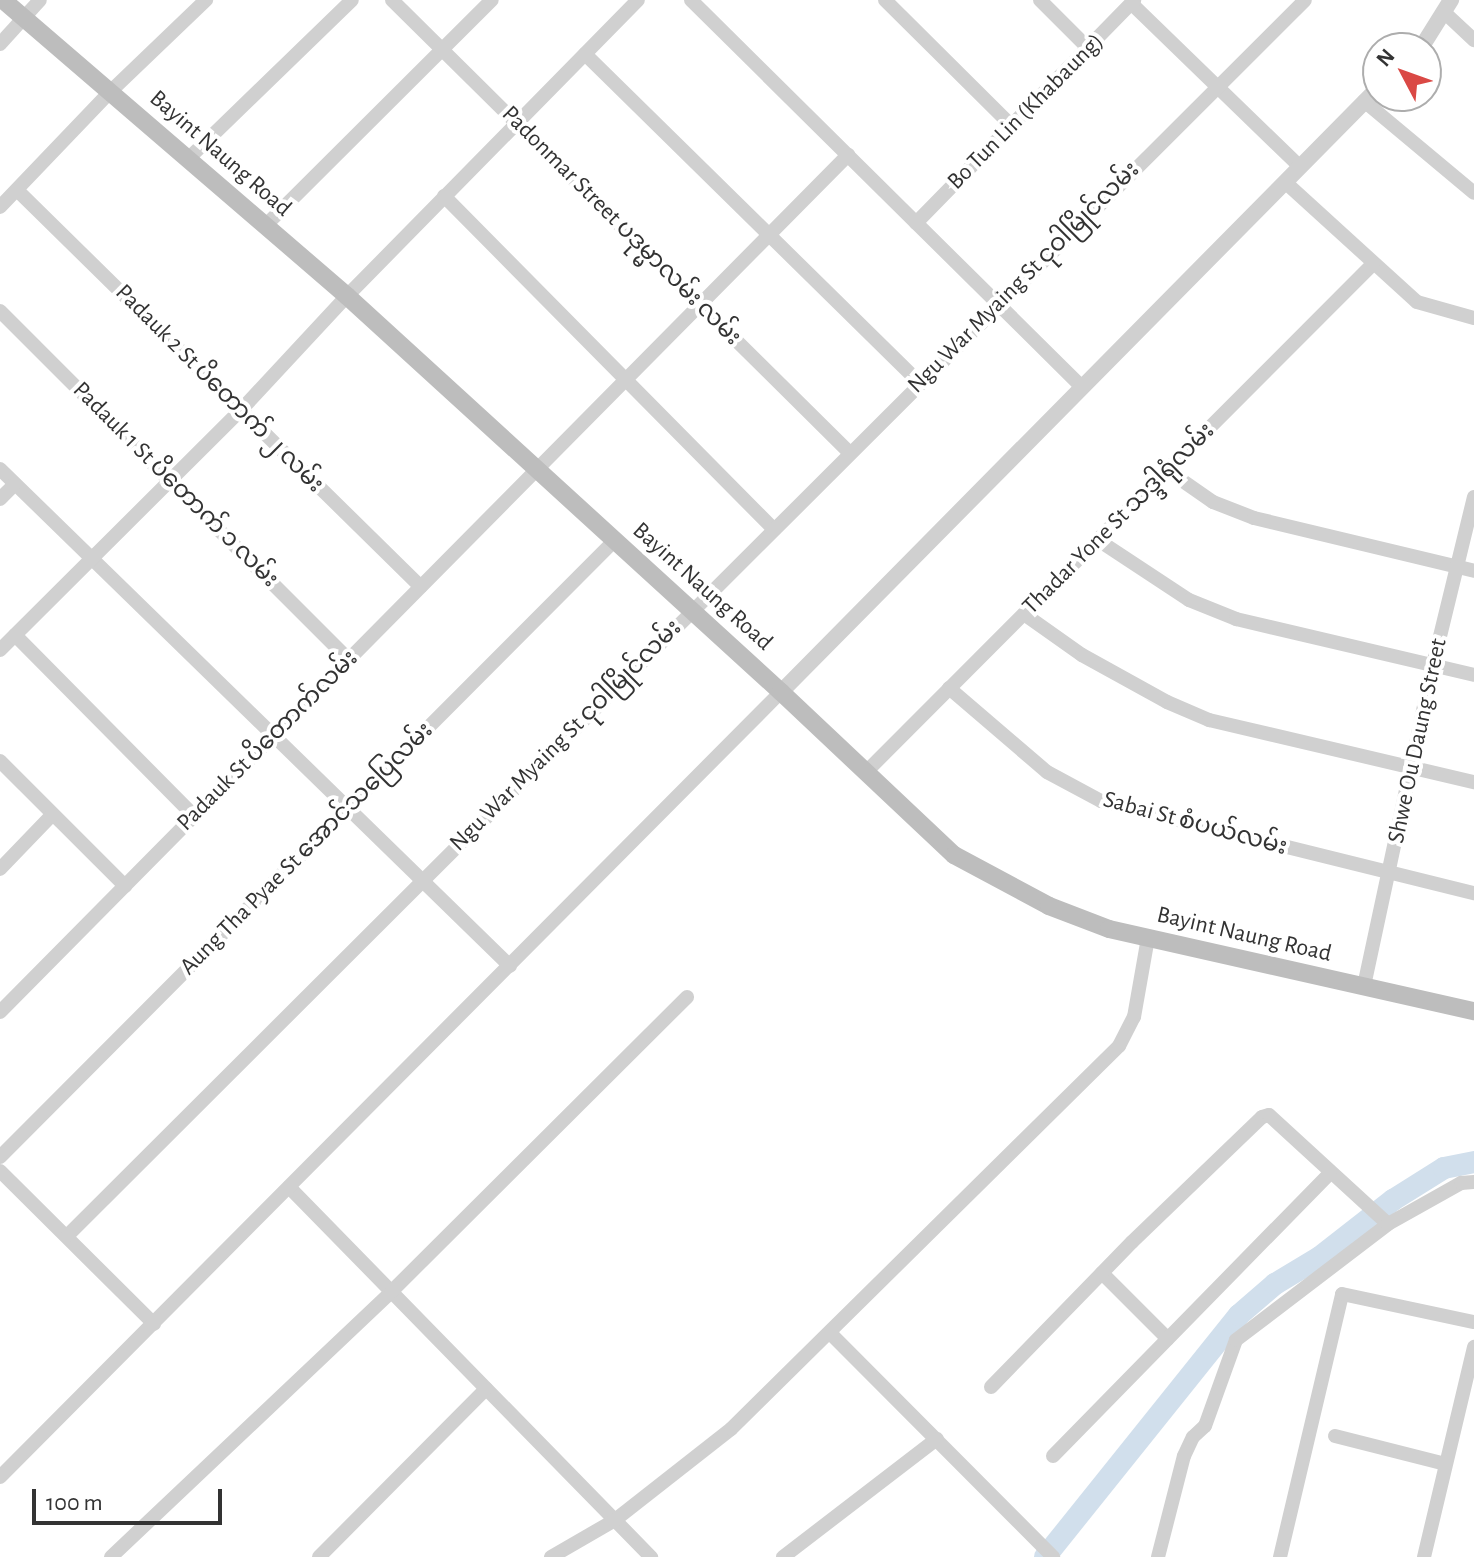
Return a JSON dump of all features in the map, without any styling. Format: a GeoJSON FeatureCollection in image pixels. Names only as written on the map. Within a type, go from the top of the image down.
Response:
{"type":"FeatureCollection","features":[{"type":"Feature","properties":{"kind":"main road","name":"Bayint Naung Road"},"geometry":{"type":"LineString","coordinates":[[3,0],[347,296],[692,610],[954,855],[1049,906],[1109,929],[1474,1011]]}},
{"type":"Feature","properties":{"kind":"street"},"geometry":{"type":"LineString","coordinates":[[0,44],[40,0]]}},
{"type":"Feature","properties":{"kind":"street"},"geometry":{"type":"LineString","coordinates":[[0,207],[111,91],[206,0]]}},
{"type":"Feature","properties":{"kind":"street"},"geometry":{"type":"LineString","coordinates":[[188,159],[352,0]]}},
{"type":"Feature","properties":{"kind":"street","name":"Padonmar Street ပဒုမ္မာလမ်း လမ်း"},"geometry":{"type":"LineString","coordinates":[[392,0],[850,453]]}},
{"type":"Feature","properties":{"kind":"street"},"geometry":{"type":"LineString","coordinates":[[265,226],[492,0]]}},
{"type":"Feature","properties":{"kind":"street"},"geometry":{"type":"LineString","coordinates":[[0,650],[241,410],[347,296],[638,0]]}},
{"type":"Feature","properties":{"kind":"street"},"geometry":{"type":"LineString","coordinates":[[691,0],[1082,387]]}},
{"type":"Feature","properties":{"kind":"street"},"geometry":{"type":"LineString","coordinates":[[885,0],[1012,126]]}},
{"type":"Feature","properties":{"kind":"street"},"geometry":{"type":"LineString","coordinates":[[1040,0],[1089,49]]}},
{"type":"Feature","properties":{"kind":"street","name":"Ngu War Myaing St ငုဝါမြိုင်လမ်း"},"geometry":{"type":"LineString","coordinates":[[67,1236],[1305,0]]}},
{"type":"Feature","properties":{"kind":"street"},"geometry":{"type":"LineString","coordinates":[[1133,2],[1215,88],[1300,167]]}},
{"type":"Feature","properties":{"kind":"street","name":"Bo Tun Lin (Khabaung)"},"geometry":{"type":"LineString","coordinates":[[916,223],[1133,2]]}},
{"type":"Feature","properties":{"kind":"street"},"geometry":{"type":"LineString","coordinates":[[1432,32],[1448,7],[1474,40]]}},
{"type":"Feature","properties":{"kind":"street"},"geometry":{"type":"LineString","coordinates":[[585,54],[920,383]]}},
{"type":"Feature","properties":{"kind":"street"},"geometry":{"type":"LineString","coordinates":[[0,1477],[510,966],[581,890],[781,692],[1362,103]]}},
{"type":"Feature","properties":{"kind":"street"},"geometry":{"type":"LineString","coordinates":[[1377,112],[1474,193]]}},
{"type":"Feature","properties":{"kind":"street","name":"Padauk St ပိတောက်လမ်း"},"geometry":{"type":"LineString","coordinates":[[3,1004],[125,886],[848,155]]}},
{"type":"Feature","properties":{"kind":"street"},"geometry":{"type":"LineString","coordinates":[[1285,182],[1372,265],[1417,302],[1474,318]]}},
{"type":"Feature","properties":{"kind":"street","name":"Padauk 2 St ပိတောက် ၂ လမ်း"},"geometry":{"type":"LineString","coordinates":[[17,190],[421,587]]}},
{"type":"Feature","properties":{"kind":"street"},"geometry":{"type":"LineString","coordinates":[[444,196],[773,529]]}},
{"type":"Feature","properties":{"kind":"street","name":"Thadar Yone St သဒ္ဒါရုံလမ်း"},"geometry":{"type":"LineString","coordinates":[[865,773],[1372,265]]}},
{"type":"Feature","properties":{"kind":"street","name":"Padauk 1 St ပိတောက် ၁ လမ်း"},"geometry":{"type":"LineString","coordinates":[[0,311],[349,660]]}},
{"type":"Feature","properties":{"kind":"street"},"geometry":{"type":"LineString","coordinates":[[0,469],[510,966]]}},
{"type":"Feature","properties":{"kind":"street"},"geometry":{"type":"LineString","coordinates":[[1167,470],[1213,502],[1254,518],[1474,571]]}},
{"type":"Feature","properties":{"kind":"street"},"geometry":{"type":"LineString","coordinates":[[0,499],[15,484]]}},
{"type":"Feature","properties":{"kind":"street","name":"Shwe Ou Daung Street"},"geometry":{"type":"LineString","coordinates":[[1364,986],[1433,665],[1474,497]]}},
{"type":"Feature","properties":{"kind":"street","name":"Aung Tha Pyae St အောင်သပြေလမ်း"},"geometry":{"type":"LineString","coordinates":[[0,1157],[615,540]]}},
{"type":"Feature","properties":{"kind":"street"},"geometry":{"type":"LineString","coordinates":[[1098,540],[1189,600],[1236,619],[1474,675]]}},
{"type":"Feature","properties":{"kind":"street"},"geometry":{"type":"LineString","coordinates":[[1024,614],[1082,655],[1167,702],[1209,720],[1474,782]]}},
{"type":"Feature","properties":{"kind":"street"},"geometry":{"type":"LineString","coordinates":[[15,635],[194,816]]}},
{"type":"Feature","properties":{"kind":"street","name":"Sabai St စံပယ်လမ်း"},"geometry":{"type":"LineString","coordinates":[[949,688],[1047,772],[1101,801],[1474,893]]}},
{"type":"Feature","properties":{"kind":"street"},"geometry":{"type":"LineString","coordinates":[[0,761],[125,886]]}},
{"type":"Feature","properties":{"kind":"street"},"geometry":{"type":"LineString","coordinates":[[0,869],[53,814]]}},
{"type":"Feature","properties":{"kind":"street"},"geometry":{"type":"LineString","coordinates":[[551,1557],[615,1520],[731,1429],[831,1334],[929,1231],[1029,1139],[1119,1046],[1134,1017],[1148,938]]}},
{"type":"Feature","properties":{"kind":"street"},"geometry":{"type":"LineString","coordinates":[[111,1557],[391,1292],[687,997]]}},
{"type":"Feature","properties":{"kind":"street"},"geometry":{"type":"LineString","coordinates":[[991,1387],[1102,1273],[1262,1117],[1269,1115],[1382,1220]]}},
{"type":"Feature","properties":{"kind":"street"},"geometry":{"type":"LineString","coordinates":[[0,1171],[154,1324]]}},
{"type":"Feature","properties":{"kind":"street"},"geometry":{"type":"LineString","coordinates":[[1053,1456],[1330,1173]]}},
{"type":"Feature","properties":{"kind":"street"},"geometry":{"type":"LineString","coordinates":[[1158,1557],[1184,1456],[1193,1437],[1205,1426],[1236,1340],[1382,1220],[1461,1183],[1474,1182]]}},
{"type":"Feature","properties":{"kind":"street"},"geometry":{"type":"LineString","coordinates":[[289,1187],[651,1557]]}},
{"type":"Feature","properties":{"kind":"street"},"geometry":{"type":"LineString","coordinates":[[1102,1273],[1168,1339]]}},
{"type":"Feature","properties":{"kind":"street"},"geometry":{"type":"LineString","coordinates":[[1280,1557],[1342,1294],[1474,1322]]}},
{"type":"Feature","properties":{"kind":"street"},"geometry":{"type":"LineString","coordinates":[[831,1334],[1053,1557]]}},
{"type":"Feature","properties":{"kind":"street"},"geometry":{"type":"LineString","coordinates":[[1424,1557],[1474,1347]]}},
{"type":"Feature","properties":{"kind":"street"},"geometry":{"type":"LineString","coordinates":[[319,1557],[486,1389]]}},
{"type":"Feature","properties":{"kind":"street"},"geometry":{"type":"LineString","coordinates":[[1335,1436],[1446,1464]]}},
{"type":"Feature","properties":{"kind":"street"},"geometry":{"type":"LineString","coordinates":[[783,1557],[937,1439]]}},
{"type":"Feature","properties":{"kind":"waterway"},"geometry":{"type":"LineString","coordinates":[[1045,1557],[1239,1315],[1275,1284],[1320,1257],[1393,1200],[1444,1168],[1474,1162]]}}]}
